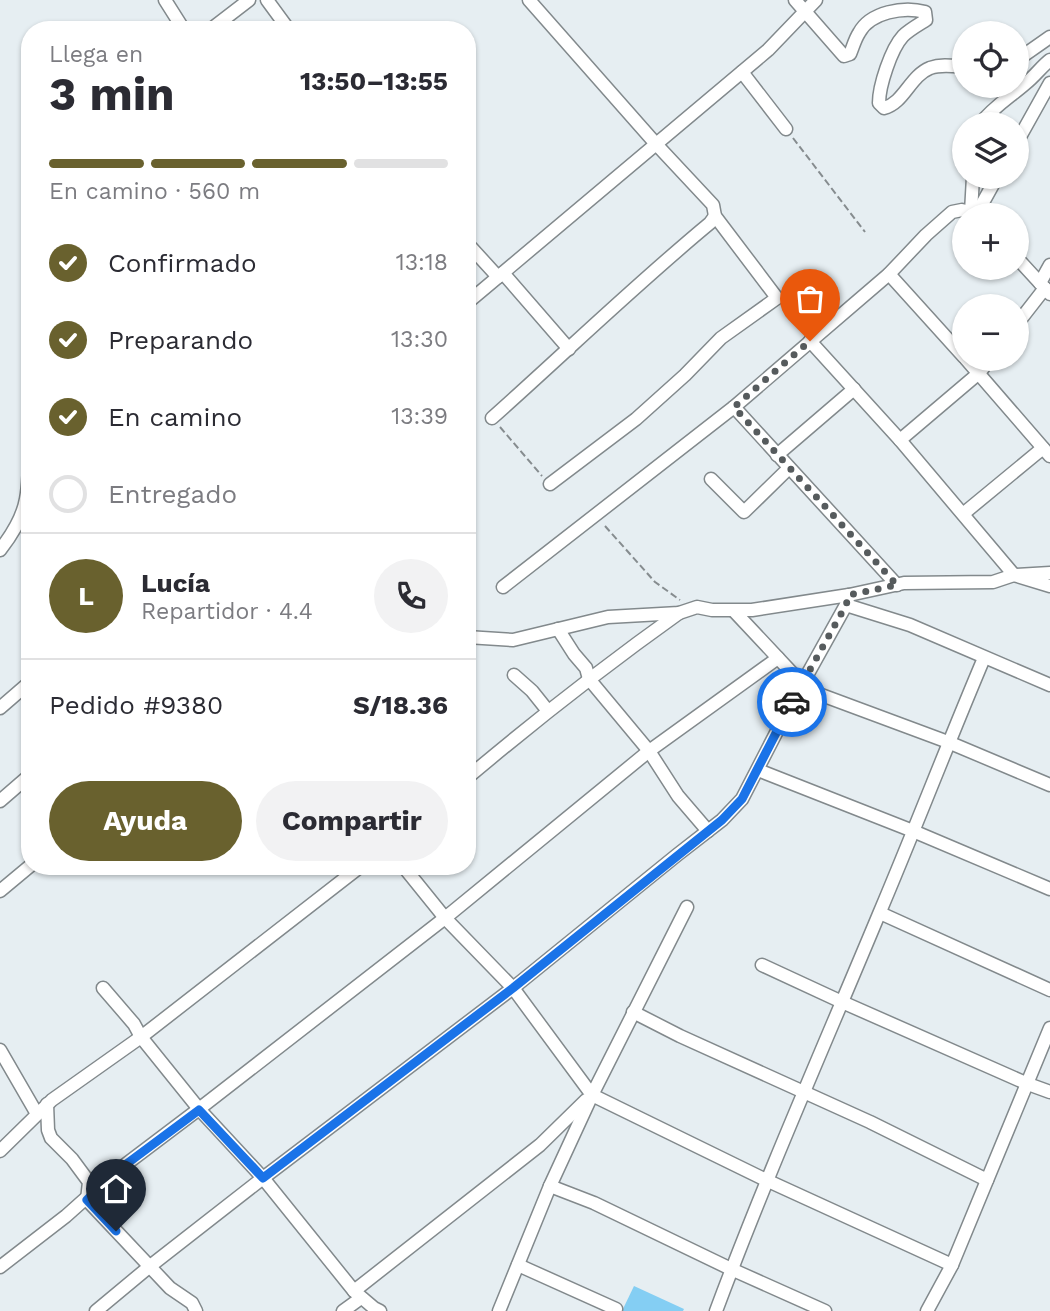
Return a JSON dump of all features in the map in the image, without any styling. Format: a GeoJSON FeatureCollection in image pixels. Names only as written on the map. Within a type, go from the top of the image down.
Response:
{"type":"FeatureCollection","features":[{"type":"Feature","properties":{"kind":"street"},"geometry":{"type":"LineString","coordinates":[[165,0],[178,21]]}},
{"type":"Feature","properties":{"kind":"street"},"geometry":{"type":"LineString","coordinates":[[222,21],[249,0]]}},
{"type":"Feature","properties":{"kind":"street"},"geometry":{"type":"LineString","coordinates":[[267,0],[282,21]]}},
{"type":"Feature","properties":{"kind":"street"},"geometry":{"type":"LineString","coordinates":[[529,0],[713,205],[715,216],[777,298],[721,338],[636,419],[550,484]]}},
{"type":"Feature","properties":{"kind":"street"},"geometry":{"type":"LineString","coordinates":[[795,0],[844,56],[850,54],[859,31],[875,18],[896,10],[913,9],[925,12],[926,20],[904,36],[893,55],[880,93],[880,103],[884,108],[892,106],[911,82],[926,69],[952,66]]}},
{"type":"Feature","properties":{"kind":"street"},"geometry":{"type":"LineString","coordinates":[[476,295],[768,50],[816,0]]}},
{"type":"Feature","properties":{"kind":"street"},"geometry":{"type":"LineString","coordinates":[[1029,52],[1050,37]]}},
{"type":"Feature","properties":{"kind":"street"},"geometry":{"type":"LineString","coordinates":[[991,112],[1050,60]]}},
{"type":"Feature","properties":{"kind":"street"},"geometry":{"type":"LineString","coordinates":[[742,72],[786,129]]}},
{"type":"Feature","properties":{"kind":"street"},"geometry":{"type":"LineString","coordinates":[[1029,121],[1050,83]]}},
{"type":"Feature","properties":{"kind":"street"},"geometry":{"type":"LineString","coordinates":[[503,587],[734,407],[890,274],[926,235],[952,212]]}},
{"type":"Feature","properties":{"kind":"street"},"geometry":{"type":"LineString","coordinates":[[492,418],[715,216]]}},
{"type":"Feature","properties":{"kind":"street"},"geometry":{"type":"LineString","coordinates":[[476,252],[569,349]]}},
{"type":"Feature","properties":{"kind":"street"},"geometry":{"type":"LineString","coordinates":[[1029,309],[1045,288],[1050,265]]}},
{"type":"Feature","properties":{"kind":"street"},"geometry":{"type":"LineString","coordinates":[[1029,271],[1045,288]]}},
{"type":"Feature","properties":{"kind":"street"},"geometry":{"type":"LineString","coordinates":[[890,274],[952,343]]}},
{"type":"Feature","properties":{"kind":"street"},"geometry":{"type":"LineString","coordinates":[[810,341],[900,440],[1014,575],[1050,586]]}},
{"type":"Feature","properties":{"kind":"street"},"geometry":{"type":"LineString","coordinates":[[900,440],[979,373],[1047,450],[963,514]]}},
{"type":"Feature","properties":{"kind":"street"},"geometry":{"type":"LineString","coordinates":[[778,455],[854,389]]}},
{"type":"Feature","properties":{"kind":"street"},"geometry":{"type":"LineString","coordinates":[[734,407],[897,585]]}},
{"type":"Feature","properties":{"kind":"street"},"geometry":{"type":"LineString","coordinates":[[710,478],[744,512],[789,468]]}},
{"type":"Feature","properties":{"kind":"street"},"geometry":{"type":"LineString","coordinates":[[0,550],[21,513]]}},
{"type":"Feature","properties":{"kind":"street"},"geometry":{"type":"LineString","coordinates":[[476,638],[513,640],[608,617],[679,613],[697,607],[752,610],[848,600],[904,583],[993,582],[1014,575],[1050,573]]}},
{"type":"Feature","properties":{"kind":"street"},"geometry":{"type":"LineString","coordinates":[[848,600],[1050,685]]}},
{"type":"Feature","properties":{"kind":"street"},"geometry":{"type":"LineString","coordinates":[[96,1311],[263,1178],[513,988],[722,820],[742,799],[848,600]]}},
{"type":"Feature","properties":{"kind":"street"},"geometry":{"type":"LineString","coordinates":[[734,611],[808,690],[948,742],[1050,785]]}},
{"type":"Feature","properties":{"kind":"street"},"geometry":{"type":"LineString","coordinates":[[476,771],[612,660],[679,613]]}},
{"type":"Feature","properties":{"kind":"street"},"geometry":{"type":"LineString","coordinates":[[558,629],[586,667],[589,679],[649,751],[678,796],[708,831]]}},
{"type":"Feature","properties":{"kind":"street"},"geometry":{"type":"LineString","coordinates":[[0,1267],[87,1200],[113,1174],[445,918],[649,751],[778,658]]}},
{"type":"Feature","properties":{"kind":"street"},"geometry":{"type":"LineString","coordinates":[[716,1311],[766,1180],[880,913],[984,658]]}},
{"type":"Feature","properties":{"kind":"street"},"geometry":{"type":"LineString","coordinates":[[514,676],[532,691],[548,711]]}},
{"type":"Feature","properties":{"kind":"street"},"geometry":{"type":"LineString","coordinates":[[0,708],[21,690]]}},
{"type":"Feature","properties":{"kind":"street"},"geometry":{"type":"LineString","coordinates":[[758,769],[1050,889]]}},
{"type":"Feature","properties":{"kind":"street"},"geometry":{"type":"LineString","coordinates":[[0,801],[21,783]]}},
{"type":"Feature","properties":{"kind":"street"},"geometry":{"type":"LineString","coordinates":[[0,891],[21,874]]}},
{"type":"Feature","properties":{"kind":"street"},"geometry":{"type":"LineString","coordinates":[[0,1151],[47,1104],[141,1037],[349,875]]}},
{"type":"Feature","properties":{"kind":"street"},"geometry":{"type":"LineString","coordinates":[[410,875],[445,918],[513,988],[592,1095],[766,1180],[952,1265]]}},
{"type":"Feature","properties":{"kind":"street"},"geometry":{"type":"LineString","coordinates":[[499,1311],[550,1186],[592,1095],[687,907]]}},
{"type":"Feature","properties":{"kind":"street"},"geometry":{"type":"LineString","coordinates":[[880,913],[1050,990]]}},
{"type":"Feature","properties":{"kind":"street"},"geometry":{"type":"LineString","coordinates":[[762,965],[1050,1092]]}},
{"type":"Feature","properties":{"kind":"street"},"geometry":{"type":"LineString","coordinates":[[103,988],[199,1110],[263,1178],[358,1294],[380,1311]]}},
{"type":"Feature","properties":{"kind":"street"},"geometry":{"type":"LineString","coordinates":[[633,1012],[870,1122],[987,1180]]}},
{"type":"Feature","properties":{"kind":"street"},"geometry":{"type":"LineString","coordinates":[[926,1311],[952,1265],[1050,1028]]}},
{"type":"Feature","properties":{"kind":"street"},"geometry":{"type":"LineString","coordinates":[[0,1050],[37,1114]]}},
{"type":"Feature","properties":{"kind":"street"},"geometry":{"type":"LineString","coordinates":[[343,1311],[358,1294],[540,1145],[592,1095]]}},
{"type":"Feature","properties":{"kind":"street"},"geometry":{"type":"LineString","coordinates":[[47,1104],[51,1138],[72,1159],[89,1182],[87,1200],[170,1288],[192,1303],[196,1311]]}},
{"type":"Feature","properties":{"kind":"street"},"geometry":{"type":"LineString","coordinates":[[550,1186],[594,1203],[825,1311]]}},
{"type":"Feature","properties":{"kind":"street"},"geometry":{"type":"LineString","coordinates":[[519,1265],[616,1308]]}},
{"type":"Feature","properties":{"kind":"path"},"geometry":{"type":"LineString","coordinates":[[786,129],[865,232]]}},
{"type":"Feature","properties":{"kind":"path"},"geometry":{"type":"LineString","coordinates":[[492,418],[550,484]]}},
{"type":"Feature","properties":{"kind":"path"},"geometry":{"type":"LineString","coordinates":[[596,515],[655,582],[682,602],[697,607]]}},
{"type":"Feature","properties":{"kind":"shaded area"},"geometry":{"type":"Polygon","coordinates":[[[634,1286],[684,1309],[622,1311],[634,1286]]]}},
{"type":"Feature","properties":{"kind":"way so far"},"geometry":{"type":"LineString","coordinates":[[792,702],[849,595],[897,585],[734,407],[810,341]]}},
{"type":"Feature","properties":{"kind":"route"},"geometry":{"type":"LineString","coordinates":[[116,1231],[87,1200],[113,1174],[199,1110],[263,1178],[513,988],[722,820],[742,799],[792,702]]}}]}
